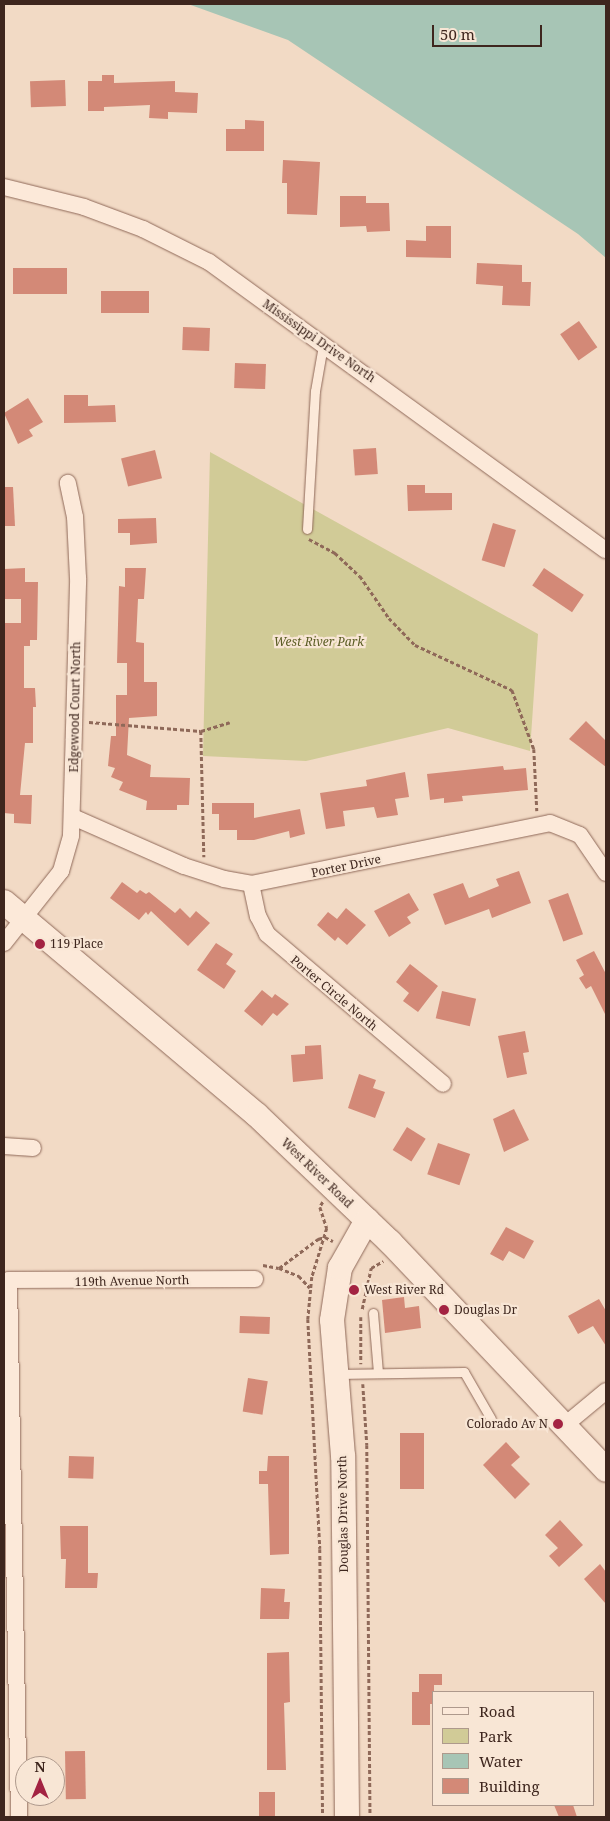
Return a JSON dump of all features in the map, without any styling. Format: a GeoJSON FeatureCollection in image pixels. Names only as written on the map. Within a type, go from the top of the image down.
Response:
{"type":"FeatureCollection","features":[{"type":"Feature","properties":{"kind":"main road","name":"West River Road"},"geometry":{"type":"LineString","coordinates":[[4,902],[234,1094],[367,1220],[606,1470]]}},
{"type":"Feature","properties":{"kind":"main road","name":"Douglas Drive North"},"geometry":{"type":"LineString","coordinates":[[346,1817],[342,1456],[336,1374],[334,1297],[347,1251],[367,1220]]}},
{"type":"Feature","properties":{"kind":"street","name":"Mississippi Drive North"},"geometry":{"type":"LineString","coordinates":[[4,187],[84,206],[147,231],[209,262],[606,550]]}},
{"type":"Feature","properties":{"kind":"street","name":"Edgewood Court North"},"geometry":{"type":"LineString","coordinates":[[4,943],[60,871],[73,817],[73,721],[78,559],[68,483]]}},
{"type":"Feature","properties":{"kind":"street","name":"Porter Drive"},"geometry":{"type":"LineString","coordinates":[[73,817],[204,874],[252,884],[538,825],[559,824],[580,835],[606,873]]}},
{"type":"Feature","properties":{"kind":"street","name":"Porter Circle North"},"geometry":{"type":"LineString","coordinates":[[252,884],[258,916],[267,934],[443,1084]]}},
{"type":"Feature","properties":{"kind":"street"},"geometry":{"type":"LineString","coordinates":[[4,1146],[33,1148]]}},
{"type":"Feature","properties":{"kind":"street"},"geometry":{"type":"LineString","coordinates":[[6,1280],[10,1710],[19,1817]]}},
{"type":"Feature","properties":{"kind":"street","name":"119th Avenue North"},"geometry":{"type":"LineString","coordinates":[[6,1280],[255,1280]]}},
{"type":"Feature","properties":{"kind":"street"},"geometry":{"type":"LineString","coordinates":[[565,1425],[606,1391]]}},
{"type":"Feature","properties":{"kind":"lane"},"geometry":{"type":"LineString","coordinates":[[307,529],[315,391],[324,345]]}},
{"type":"Feature","properties":{"kind":"lane"},"geometry":{"type":"LineString","coordinates":[[373,1313],[378,1372]]}},
{"type":"Feature","properties":{"kind":"lane"},"geometry":{"type":"LineString","coordinates":[[336,1374],[362,1372],[464,1372],[491,1419]]}},
{"type":"Feature","properties":{"kind":"path"},"geometry":{"type":"LineString","coordinates":[[307,529],[307,538],[335,553],[360,576],[389,618],[415,645],[512,690],[534,749],[538,825]]}},
{"type":"Feature","properties":{"kind":"path"},"geometry":{"type":"LineString","coordinates":[[73,721],[201,731],[230,722]]}},
{"type":"Feature","properties":{"kind":"path"},"geometry":{"type":"LineString","coordinates":[[201,731],[204,874]]}},
{"type":"Feature","properties":{"kind":"path"},"geometry":{"type":"LineString","coordinates":[[321,1204],[327,1228],[310,1288],[308,1335],[320,1549],[323,1817]]}},
{"type":"Feature","properties":{"kind":"path"},"geometry":{"type":"LineString","coordinates":[[370,1817],[368,1445],[360,1318],[364,1287],[371,1268],[382,1264]]}},
{"type":"Feature","properties":{"kind":"path"},"geometry":{"type":"LineString","coordinates":[[279,1268],[299,1276],[310,1288]]}},
{"type":"Feature","properties":{"kind":"green space","name":"West River Park"},"geometry":{"type":"Polygon","coordinates":[[[210,452],[538,634],[530,751],[448,728],[306,761],[203,756],[210,452]]]}},
{"type":"Feature","properties":{"kind":"water"},"geometry":{"type":"Polygon","coordinates":[[[188,4],[606,4],[606,258],[578,234],[288,40],[188,4]]]}},
{"type":"Feature","properties":{"kind":"building"},"geometry":{"type":"Polygon","coordinates":[[[102,75],[114,75],[114,83],[175,81],[175,92],[198,93],[197,113],[168,112],[168,119],[149,118],[150,105],[104,107],[104,111],[88,111],[88,81],[102,81],[102,75]]]}},
{"type":"Feature","properties":{"kind":"building"},"geometry":{"type":"Polygon","coordinates":[[[65,80],[66,106],[31,107],[30,81],[65,80]]]}},
{"type":"Feature","properties":{"kind":"building"},"geometry":{"type":"Polygon","coordinates":[[[245,120],[264,121],[264,151],[226,151],[226,129],[245,129],[245,120]]]}},
{"type":"Feature","properties":{"kind":"building"},"geometry":{"type":"Polygon","coordinates":[[[283,160],[320,162],[317,215],[287,214],[287,183],[282,183],[283,160]]]}},
{"type":"Feature","properties":{"kind":"building"},"geometry":{"type":"Polygon","coordinates":[[[340,196],[366,196],[366,203],[389,203],[390,231],[367,232],[366,226],[340,227],[340,196]]]}},
{"type":"Feature","properties":{"kind":"building"},"geometry":{"type":"Polygon","coordinates":[[[426,226],[451,226],[451,258],[406,257],[406,240],[426,241],[426,226]]]}},
{"type":"Feature","properties":{"kind":"building"},"geometry":{"type":"Polygon","coordinates":[[[477,263],[522,265],[522,282],[531,282],[530,306],[502,305],[503,286],[476,284],[477,263]]]}},
{"type":"Feature","properties":{"kind":"building"},"geometry":{"type":"Polygon","coordinates":[[[13,268],[67,268],[67,294],[13,294],[13,268]]]}},
{"type":"Feature","properties":{"kind":"building"},"geometry":{"type":"Polygon","coordinates":[[[101,291],[149,291],[149,313],[101,313],[101,291]]]}},
{"type":"Feature","properties":{"kind":"building"},"geometry":{"type":"Polygon","coordinates":[[[579,321],[597,347],[579,360],[560,334],[579,321]]]}},
{"type":"Feature","properties":{"kind":"building"},"geometry":{"type":"Polygon","coordinates":[[[183,327],[210,328],[209,351],[182,350],[183,327]]]}},
{"type":"Feature","properties":{"kind":"building"},"geometry":{"type":"Polygon","coordinates":[[[235,363],[266,364],[265,389],[234,388],[235,363]]]}},
{"type":"Feature","properties":{"kind":"building"},"geometry":{"type":"Polygon","coordinates":[[[64,395],[88,395],[88,406],[115,405],[116,422],[64,423],[64,395]]]}},
{"type":"Feature","properties":{"kind":"building"},"geometry":{"type":"Polygon","coordinates":[[[28,398],[43,422],[29,430],[33,436],[18,444],[4,413],[28,398]]]}},
{"type":"Feature","properties":{"kind":"building"},"geometry":{"type":"Polygon","coordinates":[[[376,448],[378,474],[355,476],[353,450],[376,448]]]}},
{"type":"Feature","properties":{"kind":"building"},"geometry":{"type":"Polygon","coordinates":[[[155,450],[162,478],[128,487],[121,458],[155,450]]]}},
{"type":"Feature","properties":{"kind":"building"},"geometry":{"type":"Polygon","coordinates":[[[407,485],[425,485],[425,493],[452,493],[452,510],[408,511],[407,485]]]}},
{"type":"Feature","properties":{"kind":"building"},"geometry":{"type":"Polygon","coordinates":[[[4,487],[13,487],[15,526],[4,526],[4,487]]]}},
{"type":"Feature","properties":{"kind":"building"},"geometry":{"type":"Polygon","coordinates":[[[156,518],[157,543],[130,545],[130,533],[118,533],[118,519],[156,518]]]}},
{"type":"Feature","properties":{"kind":"building"},"geometry":{"type":"Polygon","coordinates":[[[493,523],[516,530],[505,567],[482,560],[493,523]]]}},
{"type":"Feature","properties":{"kind":"building"},"geometry":{"type":"Polygon","coordinates":[[[25,568],[25,582],[38,582],[37,640],[30,640],[30,646],[24,646],[24,688],[35,688],[36,707],[33,707],[33,743],[25,743],[20,795],[32,795],[31,824],[14,823],[14,814],[4,813],[4,623],[21,623],[21,599],[4,599],[4,569],[25,568]]]}},
{"type":"Feature","properties":{"kind":"building"},"geometry":{"type":"Polygon","coordinates":[[[125,568],[146,568],[144,599],[138,599],[136,642],[144,643],[144,682],[157,682],[157,716],[129,718],[127,755],[151,765],[150,777],[190,778],[189,805],[177,805],[177,810],[146,810],[147,801],[119,790],[123,782],[111,777],[115,768],[108,766],[111,736],[116,736],[116,695],[127,695],[127,663],[117,663],[119,586],[125,587],[125,568]]]}},
{"type":"Feature","properties":{"kind":"building"},"geometry":{"type":"Polygon","coordinates":[[[544,568],[584,595],[572,612],[532,585],[544,568]]]}},
{"type":"Feature","properties":{"kind":"building"},"geometry":{"type":"Polygon","coordinates":[[[586,721],[606,741],[606,767],[569,739],[586,721]]]}},
{"type":"Feature","properties":{"kind":"building"},"geometry":{"type":"Polygon","coordinates":[[[503,766],[504,770],[526,768],[528,790],[462,796],[463,801],[444,803],[444,798],[430,800],[427,774],[503,766]]]}},
{"type":"Feature","properties":{"kind":"building"},"geometry":{"type":"Polygon","coordinates":[[[405,772],[409,797],[395,799],[398,815],[377,818],[374,807],[343,811],[345,826],[326,829],[320,793],[367,786],[366,780],[405,772]]]}},
{"type":"Feature","properties":{"kind":"building"},"geometry":{"type":"Polygon","coordinates":[[[212,803],[254,803],[254,818],[300,809],[305,834],[290,838],[289,831],[254,840],[237,840],[237,830],[219,830],[219,814],[212,814],[212,803]]]}},
{"type":"Feature","properties":{"kind":"building"},"geometry":{"type":"Polygon","coordinates":[[[519,871],[531,903],[492,918],[489,909],[445,925],[433,894],[463,883],[469,898],[499,886],[496,879],[519,871]]]}},
{"type":"Feature","properties":{"kind":"building"},"geometry":{"type":"Polygon","coordinates":[[[122,882],[137,893],[140,890],[146,894],[149,892],[175,913],[180,908],[190,918],[196,911],[210,923],[188,946],[151,911],[148,915],[146,912],[139,920],[110,898],[122,882]]]}},
{"type":"Feature","properties":{"kind":"building"},"geometry":{"type":"Polygon","coordinates":[[[409,893],[419,910],[407,917],[411,923],[389,937],[374,911],[409,893]]]}},
{"type":"Feature","properties":{"kind":"building"},"geometry":{"type":"Polygon","coordinates":[[[568,893],[583,934],[563,942],[548,900],[568,893]]]}},
{"type":"Feature","properties":{"kind":"building"},"geometry":{"type":"Polygon","coordinates":[[[346,908],[366,925],[347,945],[338,937],[335,941],[317,925],[328,912],[337,919],[346,908]]]}},
{"type":"Feature","properties":{"kind":"building"},"geometry":{"type":"Polygon","coordinates":[[[216,943],[233,954],[226,964],[236,971],[224,989],[197,970],[216,943]]]}},
{"type":"Feature","properties":{"kind":"building"},"geometry":{"type":"Polygon","coordinates":[[[594,951],[606,974],[606,1016],[591,986],[586,989],[579,978],[584,975],[576,960],[594,951]]]}},
{"type":"Feature","properties":{"kind":"building"},"geometry":{"type":"Polygon","coordinates":[[[410,964],[438,986],[418,1012],[403,1001],[409,993],[396,982],[410,964]]]}},
{"type":"Feature","properties":{"kind":"building"},"geometry":{"type":"Polygon","coordinates":[[[262,990],[272,998],[275,994],[289,1004],[277,1016],[273,1013],[262,1026],[244,1011],[262,990]]]}},
{"type":"Feature","properties":{"kind":"building"},"geometry":{"type":"Polygon","coordinates":[[[442,991],[476,999],[470,1026],[436,1018],[442,991]]]}},
{"type":"Feature","properties":{"kind":"building"},"geometry":{"type":"Polygon","coordinates":[[[525,1031],[529,1052],[523,1053],[527,1074],[507,1078],[498,1036],[525,1031]]]}},
{"type":"Feature","properties":{"kind":"building"},"geometry":{"type":"Polygon","coordinates":[[[321,1045],[323,1079],[293,1082],[291,1055],[305,1054],[305,1046],[321,1045]]]}},
{"type":"Feature","properties":{"kind":"building"},"geometry":{"type":"Polygon","coordinates":[[[359,1074],[376,1080],[373,1088],[385,1092],[375,1118],[348,1108],[359,1074]]]}},
{"type":"Feature","properties":{"kind":"building"},"geometry":{"type":"Polygon","coordinates":[[[514,1109],[529,1140],[504,1152],[493,1119],[514,1109]]]}},
{"type":"Feature","properties":{"kind":"building"},"geometry":{"type":"Polygon","coordinates":[[[407,1127],[426,1139],[411,1162],[393,1150],[407,1127]]]}},
{"type":"Feature","properties":{"kind":"building"},"geometry":{"type":"Polygon","coordinates":[[[438,1143],[470,1154],[459,1185],[427,1174],[438,1143]]]}},
{"type":"Feature","properties":{"kind":"building"},"geometry":{"type":"Polygon","coordinates":[[[506,1227],[534,1241],[524,1259],[509,1251],[503,1261],[490,1254],[506,1227]]]}},
{"type":"Feature","properties":{"kind":"building"},"geometry":{"type":"Polygon","coordinates":[[[404,1297],[405,1308],[419,1306],[421,1328],[385,1333],[382,1300],[404,1297]]]}},
{"type":"Feature","properties":{"kind":"building"},"geometry":{"type":"Polygon","coordinates":[[[599,1299],[606,1311],[606,1346],[593,1326],[578,1334],[568,1316],[599,1299]]]}},
{"type":"Feature","properties":{"kind":"building"},"geometry":{"type":"Polygon","coordinates":[[[240,1316],[270,1317],[269,1334],[239,1333],[240,1316]]]}},
{"type":"Feature","properties":{"kind":"building"},"geometry":{"type":"Polygon","coordinates":[[[248,1378],[268,1381],[262,1415],[243,1412],[248,1378]]]}},
{"type":"Feature","properties":{"kind":"building"},"geometry":{"type":"Polygon","coordinates":[[[400,1433],[424,1433],[424,1489],[400,1489],[400,1433]]]}},
{"type":"Feature","properties":{"kind":"building"},"geometry":{"type":"Polygon","coordinates":[[[506,1442],[520,1457],[511,1465],[530,1484],[515,1499],[483,1465],[506,1442]]]}},
{"type":"Feature","properties":{"kind":"building"},"geometry":{"type":"Polygon","coordinates":[[[69,1456],[94,1457],[93,1479],[68,1478],[69,1456]]]}},
{"type":"Feature","properties":{"kind":"building"},"geometry":{"type":"Polygon","coordinates":[[[268,1456],[289,1456],[289,1554],[270,1555],[268,1484],[259,1484],[259,1471],[267,1471],[268,1456]]]}},
{"type":"Feature","properties":{"kind":"building"},"geometry":{"type":"Polygon","coordinates":[[[560,1520],[583,1545],[559,1567],[549,1556],[558,1548],[545,1535],[560,1520]]]}},
{"type":"Feature","properties":{"kind":"building"},"geometry":{"type":"Polygon","coordinates":[[[60,1526],[88,1526],[88,1573],[98,1573],[97,1588],[65,1588],[66,1559],[61,1559],[60,1526]]]}},
{"type":"Feature","properties":{"kind":"building"},"geometry":{"type":"Polygon","coordinates":[[[600,1564],[606,1572],[606,1604],[584,1579],[600,1564]]]}},
{"type":"Feature","properties":{"kind":"building"},"geometry":{"type":"Polygon","coordinates":[[[261,1588],[285,1589],[284,1602],[290,1602],[289,1619],[260,1619],[261,1588]]]}},
{"type":"Feature","properties":{"kind":"building"},"geometry":{"type":"Polygon","coordinates":[[[289,1652],[290,1702],[284,1703],[286,1770],[267,1770],[267,1653],[289,1652]]]}},
{"type":"Feature","properties":{"kind":"building"},"geometry":{"type":"Polygon","coordinates":[[[419,1674],[442,1674],[442,1685],[434,1685],[434,1691],[432,1691],[430,1725],[412,1725],[412,1692],[419,1692],[419,1674]]]}},
{"type":"Feature","properties":{"kind":"building"},"geometry":{"type":"Polygon","coordinates":[[[65,1751],[85,1751],[86,1799],[66,1799],[65,1751]]]}},
{"type":"Feature","properties":{"kind":"building"},"geometry":{"type":"Polygon","coordinates":[[[259,1792],[275,1792],[275,1817],[259,1817],[259,1792]]]}},
{"type":"Feature","properties":{"kind":"building"},"geometry":{"type":"Polygon","coordinates":[[[554,1806],[573,1806],[577,1817],[559,1817],[554,1806]]]}},
{"type":"Feature","properties":{"kind":"place","name":"119 Place"},"geometry":{"type":"Point","coordinates":[40,944]}},
{"type":"Feature","properties":{"kind":"place","name":"West River Rd"},"geometry":{"type":"Point","coordinates":[354,1290]}},
{"type":"Feature","properties":{"kind":"place","name":"Douglas Dr"},"geometry":{"type":"Point","coordinates":[444,1310]}},
{"type":"Feature","properties":{"kind":"place","name":"Colorado Av N"},"geometry":{"type":"Point","coordinates":[558,1424]}}]}
